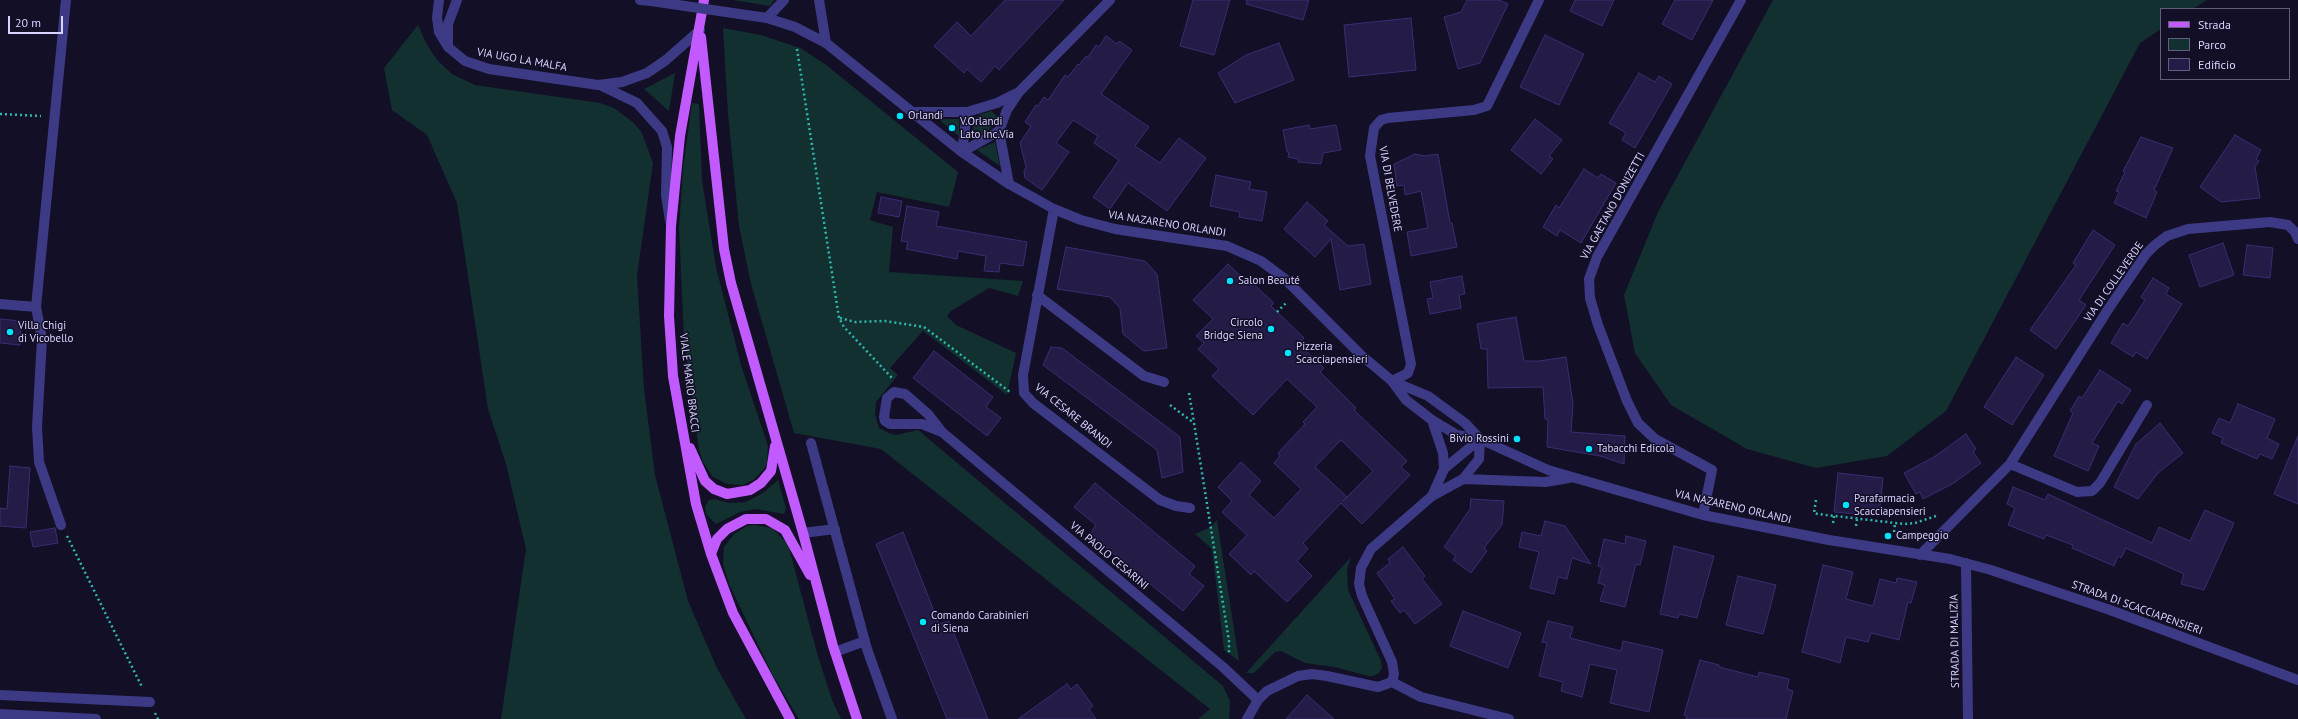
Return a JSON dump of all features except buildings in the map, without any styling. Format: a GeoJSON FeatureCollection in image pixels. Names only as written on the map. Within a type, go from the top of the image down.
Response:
{"type":"FeatureCollection","features":[{"type":"Feature","properties":{"kind":"main road","name":"VIALE MARIO BRACCI"},"geometry":{"type":"LineString","coordinates":[[704,0],[700,30],[690,74],[680,136],[671,226],[669,316],[673,376],[696,504],[711,554],[733,613],[790,719]]}},
{"type":"Feature","properties":{"kind":"main road","name":"VIALE MARIO BRACCI"},"geometry":{"type":"LineString","coordinates":[[700,30],[724,249],[740,319],[803,533],[835,652],[857,719]]}},
{"type":"Feature","properties":{"kind":"main road"},"geometry":{"type":"LineString","coordinates":[[673,376],[692,454],[705,481],[714,489],[727,494],[741,494],[761,483],[771,471],[775,438]]}},
{"type":"Feature","properties":{"kind":"main road"},"geometry":{"type":"LineString","coordinates":[[711,554],[717,540],[727,529],[746,519],[766,519],[778,524],[790,536],[819,593]]}},
{"type":"Feature","properties":{"kind":"street"},"geometry":{"type":"LineString","coordinates":[[61,525],[39,462],[37,427],[42,339],[36,307],[66,0]]}},
{"type":"Feature","properties":{"kind":"street","name":"VIA UGO LA MALFA"},"geometry":{"type":"LineString","coordinates":[[439,0],[437,25],[448,47],[460,58],[480,67],[598,85],[638,103],[662,131],[667,147],[666,195],[671,226]]}},
{"type":"Feature","properties":{"kind":"street"},"geometry":{"type":"LineString","coordinates":[[448,47],[448,24],[457,0]]}},
{"type":"Feature","properties":{"kind":"street"},"geometry":{"type":"LineString","coordinates":[[640,0],[767,18],[784,0]]}},
{"type":"Feature","properties":{"kind":"street"},"geometry":{"type":"LineString","coordinates":[[819,0],[826,42]]}},
{"type":"Feature","properties":{"kind":"street"},"geometry":{"type":"LineString","coordinates":[[1009,184],[999,130],[1007,110],[1019,92],[1110,0]]}},
{"type":"Feature","properties":{"kind":"street","name":"VIA DI BELVEDERE"},"geometry":{"type":"LineString","coordinates":[[1392,382],[1408,373],[1411,364],[1370,156],[1370,143],[1374,128],[1381,120],[1388,118],[1474,110],[1487,106],[1539,0]]}},
{"type":"Feature","properties":{"kind":"street","name":"VIA GAETANO DONIZETTI"},"geometry":{"type":"LineString","coordinates":[[1703,515],[1712,470],[1655,439],[1638,423],[1627,401],[1598,325],[1590,298],[1589,279],[1598,257],[1741,0]]}},
{"type":"Feature","properties":{"kind":"street","name":"VIA NAZARENO ORLANDI"},"geometry":{"type":"LineString","coordinates":[[767,18],[795,27],[826,42],[962,152],[1009,184],[1054,209],[1081,220],[1115,229],[1216,244],[1255,257],[1285,279],[1352,346],[1392,382],[1406,400],[1432,420],[1456,435],[1480,439],[1538,467],[1703,515],[1829,540],[1966,563]]}},
{"type":"Feature","properties":{"kind":"street","name":"VIA UGO LA MALFA"},"geometry":{"type":"LineString","coordinates":[[598,85],[622,82],[646,73],[666,60],[700,30]]}},
{"type":"Feature","properties":{"kind":"street"},"geometry":{"type":"LineString","coordinates":[[912,112],[967,112],[997,103],[1019,92]]}},
{"type":"Feature","properties":{"kind":"street"},"geometry":{"type":"LineString","coordinates":[[962,152],[967,112]]}},
{"type":"Feature","properties":{"kind":"street"},"geometry":{"type":"LineString","coordinates":[[962,152],[999,130]]}},
{"type":"Feature","properties":{"kind":"street","name":"VIA CESARE BRANDI"},"geometry":{"type":"LineString","coordinates":[[1054,209],[1022,380],[1023,390],[1026,396],[1160,500],[1176,506],[1190,508]]}},
{"type":"Feature","properties":{"kind":"street","name":"VIA DI COLLEVERDE"},"geometry":{"type":"LineString","coordinates":[[1920,555],[2010,464],[2109,308],[2146,254],[2155,245],[2166,236],[2188,229],[2270,222],[2288,225],[2295,232],[2298,239]]}},
{"type":"Feature","properties":{"kind":"street"},"geometry":{"type":"LineString","coordinates":[[1037,295],[1144,376],[1164,382]]}},
{"type":"Feature","properties":{"kind":"street"},"geometry":{"type":"LineString","coordinates":[[0,304],[36,307]]}},
{"type":"Feature","properties":{"kind":"street","name":"VIA NAZARENO ORLANDI"},"geometry":{"type":"LineString","coordinates":[[1392,382],[1428,396],[1465,423],[1480,439]]}},
{"type":"Feature","properties":{"kind":"street","name":"VIA PAOLO CESARINI"},"geometry":{"type":"LineString","coordinates":[[942,432],[922,424],[890,424],[885,421],[884,417],[887,398],[894,392],[905,394],[928,414],[942,432],[1223,667],[1258,700]]}},
{"type":"Feature","properties":{"kind":"street"},"geometry":{"type":"LineString","coordinates":[[2010,464],[2077,492],[2092,491],[2100,483],[2147,406]]}},
{"type":"Feature","properties":{"kind":"street"},"geometry":{"type":"LineString","coordinates":[[1432,420],[1443,453],[1444,469]]}},
{"type":"Feature","properties":{"kind":"street"},"geometry":{"type":"LineString","coordinates":[[1432,496],[1444,469],[1480,439]]}},
{"type":"Feature","properties":{"kind":"street"},"geometry":{"type":"LineString","coordinates":[[1392,682],[1394,674],[1392,662],[1362,596],[1359,577],[1360,568],[1371,549],[1432,496],[1463,479],[1479,459],[1480,439]]}},
{"type":"Feature","properties":{"kind":"street"},"geometry":{"type":"LineString","coordinates":[[811,443],[865,641],[892,719]]}},
{"type":"Feature","properties":{"kind":"street"},"geometry":{"type":"LineString","coordinates":[[1463,479],[1546,482],[1574,478]]}},
{"type":"Feature","properties":{"kind":"street"},"geometry":{"type":"LineString","coordinates":[[803,533],[835,529]]}},
{"type":"Feature","properties":{"kind":"street","name":"STRADA DI SCACCIAPENSIERI"},"geometry":{"type":"LineString","coordinates":[[1966,563],[2110,610],[2298,680]]}},
{"type":"Feature","properties":{"kind":"street","name":"STRADA DI MALIZIA"},"geometry":{"type":"LineString","coordinates":[[1966,563],[1968,719]]}},
{"type":"Feature","properties":{"kind":"street"},"geometry":{"type":"LineString","coordinates":[[835,652],[865,641]]}},
{"type":"Feature","properties":{"kind":"street"},"geometry":{"type":"LineString","coordinates":[[1247,719],[1258,700],[1276,684],[1305,674],[1327,676],[1378,687],[1392,682],[1421,697],[1509,719]]}},
{"type":"Feature","properties":{"kind":"street"},"geometry":{"type":"LineString","coordinates":[[0,696],[150,702]]}},
{"type":"Feature","properties":{"kind":"street"},"geometry":{"type":"LineString","coordinates":[[0,714],[96,719]]}},
{"type":"Feature","properties":{"kind":"path"},"geometry":{"type":"LineString","coordinates":[[797,49],[839,318],[844,327],[893,379]]}},
{"type":"Feature","properties":{"kind":"path"},"geometry":{"type":"LineString","coordinates":[[0,114],[54,117]]}},
{"type":"Feature","properties":{"kind":"path"},"geometry":{"type":"LineString","coordinates":[[1277,312],[1286,303]]}},
{"type":"Feature","properties":{"kind":"path"},"geometry":{"type":"LineString","coordinates":[[839,318],[855,322],[893,322],[924,327],[1004,388]]}},
{"type":"Feature","properties":{"kind":"path"},"geometry":{"type":"LineString","coordinates":[[1189,393],[1229,641],[1230,648],[1227,659]]}},
{"type":"Feature","properties":{"kind":"path"},"geometry":{"type":"LineString","coordinates":[[1170,405],[1194,423]]}},
{"type":"Feature","properties":{"kind":"path"},"geometry":{"type":"LineString","coordinates":[[1816,500],[1814,513],[1834,516],[1895,523],[1915,523],[1936,516]]}},
{"type":"Feature","properties":{"kind":"path"},"geometry":{"type":"LineString","coordinates":[[1833,522],[1834,516]]}},
{"type":"Feature","properties":{"kind":"path"},"geometry":{"type":"LineString","coordinates":[[1856,526],[1857,519]]}},
{"type":"Feature","properties":{"kind":"path"},"geometry":{"type":"LineString","coordinates":[[1894,532],[1895,523]]}},
{"type":"Feature","properties":{"kind":"path"},"geometry":{"type":"LineString","coordinates":[[61,525],[158,719]]}},
{"type":"Feature","properties":{"kind":"green space"},"geometry":{"type":"Polygon","coordinates":[[[733,0],[774,0],[770,6],[733,0]]]}},
{"type":"Feature","properties":{"kind":"green space"},"geometry":{"type":"Polygon","coordinates":[[[1773,0],[2207,0],[2195,8],[2160,8],[2160,30],[2140,43],[1946,411],[1887,456],[1816,468],[1747,449],[1671,405],[1635,353],[1624,295],[1658,212],[1773,0]]]}},
{"type":"Feature","properties":{"kind":"green space"},"geometry":{"type":"Polygon","coordinates":[[[418,25],[426,43],[437,60],[452,74],[475,85],[600,103],[614,108],[634,123],[642,133],[653,163],[637,276],[644,389],[655,475],[688,601],[717,668],[746,719],[501,719],[526,549],[506,464],[488,409],[457,203],[427,135],[392,110],[384,68],[418,25]]]}},
{"type":"Feature","properties":{"kind":"green space"},"geometry":{"type":"Polygon","coordinates":[[[723,28],[761,35],[800,48],[825,64],[958,172],[949,207],[877,192],[870,220],[893,227],[889,272],[1023,281],[1018,296],[989,288],[951,311],[947,316],[956,325],[1016,353],[1007,395],[923,331],[890,368],[898,375],[876,402],[875,415],[879,428],[896,435],[918,430],[1223,686],[1230,701],[1229,719],[1198,719],[1210,709],[881,449],[794,433],[751,284],[739,226],[728,114],[723,28]]]}},
{"type":"Feature","properties":{"kind":"green space"},"geometry":{"type":"Polygon","coordinates":[[[675,73],[669,111],[644,89],[675,73]]]}},
{"type":"Feature","properties":{"kind":"green space"},"geometry":{"type":"Polygon","coordinates":[[[692,103],[699,104],[702,181],[716,267],[741,365],[768,446],[767,463],[764,469],[753,480],[743,485],[727,484],[713,477],[703,462],[699,450],[684,339],[679,228],[683,168],[692,103]]]}},
{"type":"Feature","properties":{"kind":"green space"},"geometry":{"type":"Polygon","coordinates":[[[991,111],[997,116],[996,122],[985,134],[974,135],[972,132],[974,121],[979,115],[991,111]]]}},
{"type":"Feature","properties":{"kind":"green space"},"geometry":{"type":"Polygon","coordinates":[[[938,119],[959,119],[959,136],[938,119]]]}},
{"type":"Feature","properties":{"kind":"green space"},"geometry":{"type":"Polygon","coordinates":[[[995,142],[1000,166],[977,150],[995,142]]]}},
{"type":"Feature","properties":{"kind":"green space"},"geometry":{"type":"Polygon","coordinates":[[[778,480],[786,508],[784,514],[756,509],[740,512],[716,524],[706,514],[705,507],[709,500],[714,499],[729,503],[746,502],[763,493],[778,480]]]}},
{"type":"Feature","properties":{"kind":"green space"},"geometry":{"type":"Polygon","coordinates":[[[1217,520],[1239,661],[1224,650],[1212,549],[1195,534],[1209,528],[1217,520]]]}},
{"type":"Feature","properties":{"kind":"green space"},"geometry":{"type":"Polygon","coordinates":[[[755,525],[772,528],[788,544],[817,653],[832,700],[841,719],[799,719],[772,674],[729,584],[723,564],[724,547],[734,534],[747,526],[755,525]]]}},
{"type":"Feature","properties":{"kind":"green space"},"geometry":{"type":"Polygon","coordinates":[[[1351,557],[1347,569],[1348,590],[1381,661],[1382,668],[1379,673],[1373,676],[1368,676],[1335,667],[1305,663],[1281,651],[1275,652],[1254,673],[1246,673],[1351,557]]]}},
{"type":"Feature","properties":{"kind":"place","name":"Orlandi"},"geometry":{"type":"Point","coordinates":[900,116]}},
{"type":"Feature","properties":{"kind":"place","name":"V.Orlandi Lato Inc.Via"},"geometry":{"type":"Point","coordinates":[952,128]}},
{"type":"Feature","properties":{"kind":"place","name":"Salon Beauté"},"geometry":{"type":"Point","coordinates":[1230,281]}},
{"type":"Feature","properties":{"kind":"place","name":"Circolo Bridge Siena"},"geometry":{"type":"Point","coordinates":[1271,329]}},
{"type":"Feature","properties":{"kind":"place","name":"Villa Chigi di Vicobello"},"geometry":{"type":"Point","coordinates":[10,332]}},
{"type":"Feature","properties":{"kind":"place","name":"Pizzeria Scacciapensieri"},"geometry":{"type":"Point","coordinates":[1288,353]}},
{"type":"Feature","properties":{"kind":"place","name":"Bivio Rossini"},"geometry":{"type":"Point","coordinates":[1517,439]}},
{"type":"Feature","properties":{"kind":"place","name":"Tabacchi Edicola"},"geometry":{"type":"Point","coordinates":[1589,449]}},
{"type":"Feature","properties":{"kind":"place","name":"Parafarmacia Scacciapensieri"},"geometry":{"type":"Point","coordinates":[1846,505]}},
{"type":"Feature","properties":{"kind":"place","name":"Campeggio"},"geometry":{"type":"Point","coordinates":[1888,536]}},
{"type":"Feature","properties":{"kind":"place","name":"Comando Carabinieri di Siena"},"geometry":{"type":"Point","coordinates":[923,622]}}]}
